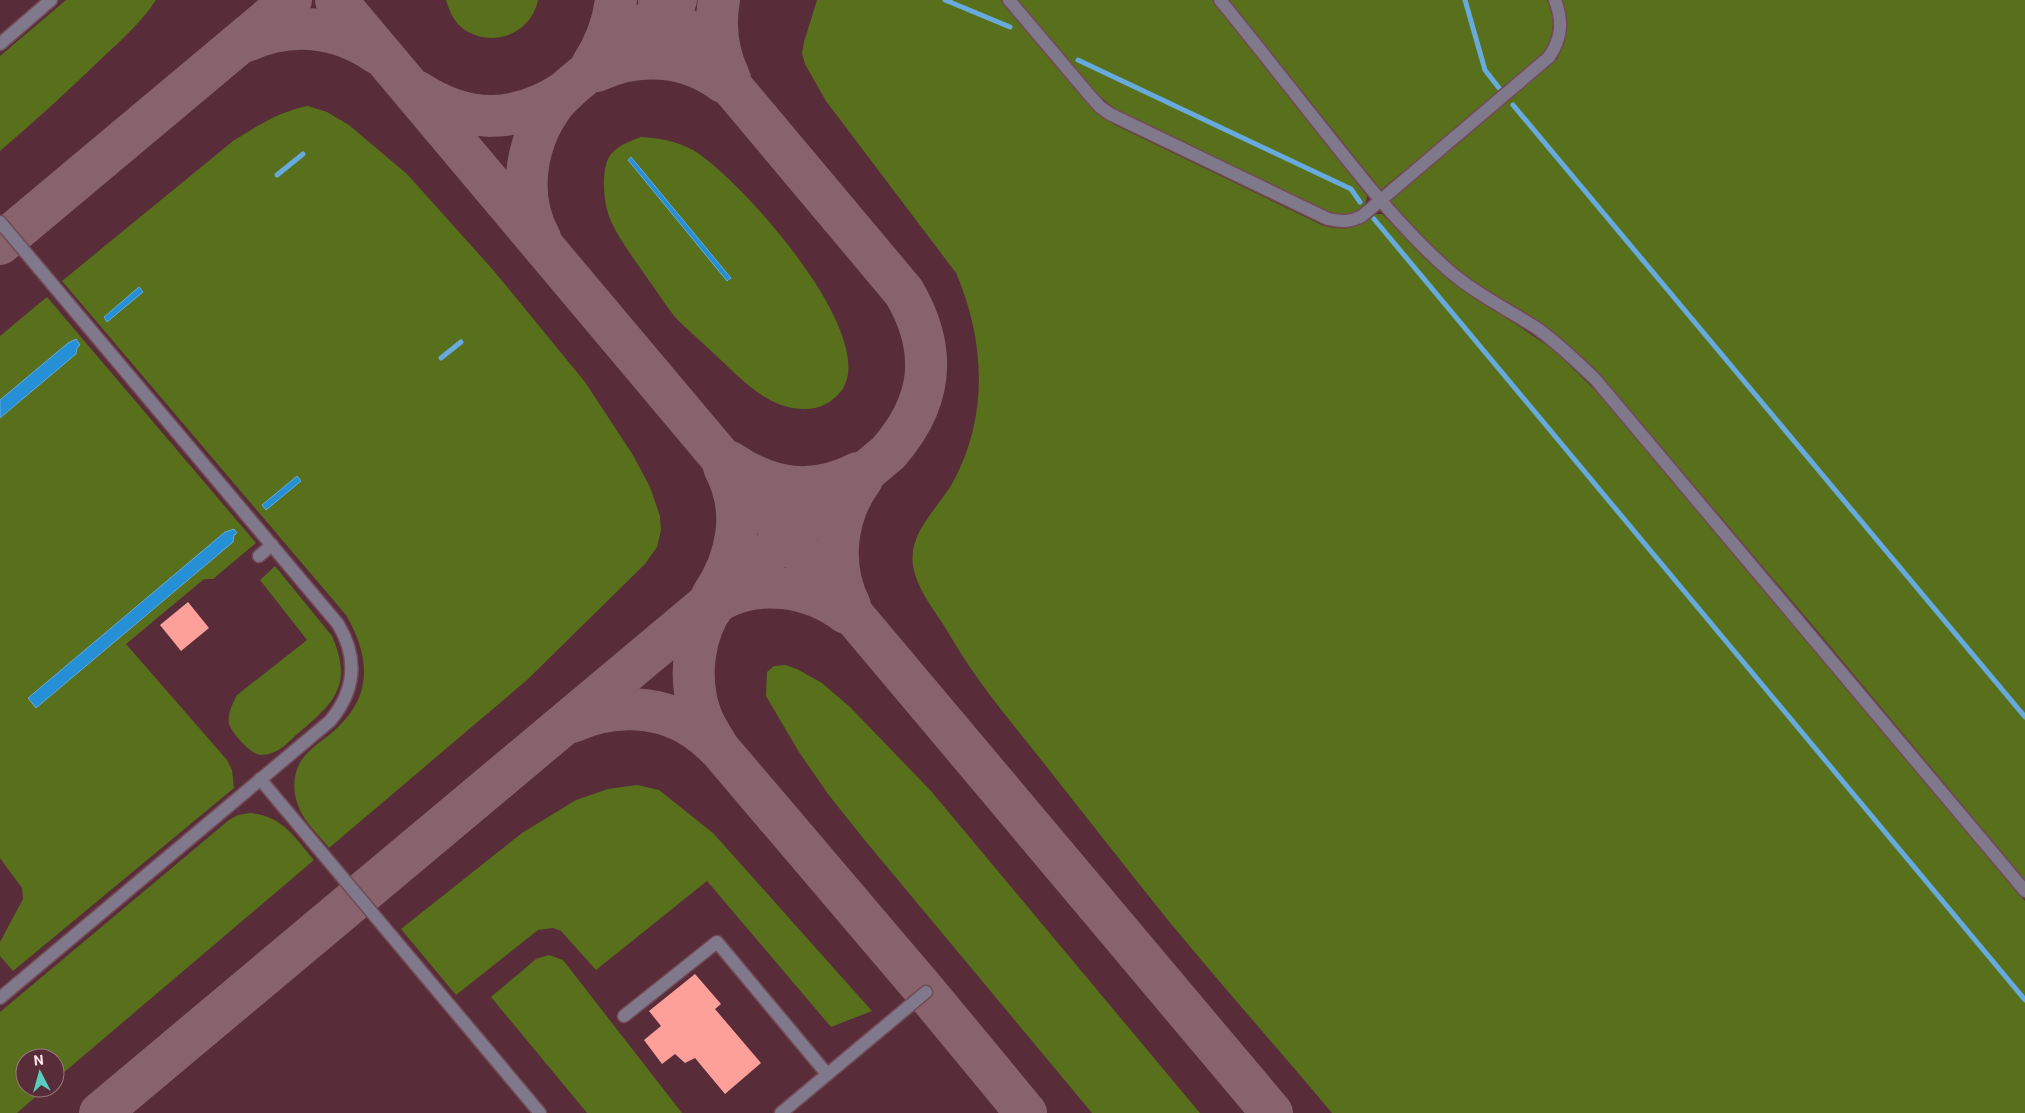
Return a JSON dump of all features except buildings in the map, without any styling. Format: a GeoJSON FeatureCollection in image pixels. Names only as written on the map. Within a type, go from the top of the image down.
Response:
{"type":"FeatureCollection","features":[{"type":"Feature","properties":{"kind":"lane"},"geometry":{"type":"LineString","coordinates":[[0,44],[51,0]]}},
{"type":"Feature","properties":{"kind":"lane"},"geometry":{"type":"LineString","coordinates":[[1009,0],[1095,102],[1116,118],[1328,219],[1338,221],[1355,220],[1362,216],[1549,57],[1555,48],[1561,28],[1559,11],[1555,0]]}},
{"type":"Feature","properties":{"kind":"lane"},"geometry":{"type":"LineString","coordinates":[[1220,0],[1380,201],[1448,270],[1500,307],[1535,327],[1554,341],[1595,379],[2025,891]]}},
{"type":"Feature","properties":{"kind":"lane"},"geometry":{"type":"LineString","coordinates":[[0,222],[338,624],[349,646],[352,672],[346,698],[330,721],[0,998]]}},
{"type":"Feature","properties":{"kind":"lane"},"geometry":{"type":"LineString","coordinates":[[259,556],[272,545]]}},
{"type":"Feature","properties":{"kind":"lane"},"geometry":{"type":"LineString","coordinates":[[260,779],[540,1113]]}},
{"type":"Feature","properties":{"kind":"lane"},"geometry":{"type":"LineString","coordinates":[[624,1016],[717,942],[827,1074]]}},
{"type":"Feature","properties":{"kind":"lane"},"geometry":{"type":"LineString","coordinates":[[781,1113],[926,992]]}},
{"type":"Feature","properties":{"kind":"green space"},"geometry":{"type":"Polygon","coordinates":[[[66,0],[156,0],[144,17],[122,39],[0,151],[0,56],[66,0]]]}},
{"type":"Feature","properties":{"kind":"green space"},"geometry":{"type":"Polygon","coordinates":[[[446,0],[538,0],[534,12],[527,22],[518,30],[496,38],[472,34],[461,27],[452,15],[446,0]]]}},
{"type":"Feature","properties":{"kind":"green space"},"geometry":{"type":"Polygon","coordinates":[[[817,0],[1001,0],[1100,115],[1115,125],[1324,226],[1351,228],[1363,223],[1375,214],[1382,214],[1433,266],[1554,350],[1601,396],[2025,901],[2025,1113],[1332,1113],[1172,925],[987,691],[921,589],[913,566],[915,542],[925,521],[953,482],[965,457],[973,431],[979,378],[973,325],[956,273],[826,101],[805,64],[802,53],[804,42],[817,0]]]}},
{"type":"Feature","properties":{"kind":"green space"},"geometry":{"type":"Polygon","coordinates":[[[1017,0],[1212,0],[1367,196],[1365,203],[1361,209],[1350,214],[1343,215],[1322,211],[1127,117],[1096,93],[1017,0]]]}},
{"type":"Feature","properties":{"kind":"green space"},"geometry":{"type":"Polygon","coordinates":[[[1229,0],[1547,0],[1553,24],[1547,46],[1537,60],[1381,190],[1229,0]]]}},
{"type":"Feature","properties":{"kind":"green space"},"geometry":{"type":"Polygon","coordinates":[[[1561,0],[2025,0],[2025,880],[1596,370],[1552,334],[1449,263],[1388,199],[1557,59],[1563,44],[1567,22],[1561,0]]]}},
{"type":"Feature","properties":{"kind":"green space"},"geometry":{"type":"Polygon","coordinates":[[[308,106],[327,112],[349,125],[407,174],[494,271],[585,382],[633,455],[650,487],[660,516],[661,530],[657,547],[645,564],[527,680],[329,848],[300,811],[296,799],[294,781],[297,769],[303,758],[337,728],[349,715],[357,702],[364,674],[360,645],[354,630],[346,615],[62,281],[233,141],[278,115],[308,106]]]}},
{"type":"Feature","properties":{"kind":"green space"},"geometry":{"type":"Polygon","coordinates":[[[641,137],[661,139],[680,144],[693,150],[714,166],[771,224],[799,260],[824,297],[841,333],[848,365],[842,390],[834,399],[819,407],[802,409],[775,403],[751,388],[683,325],[668,308],[618,236],[606,206],[604,178],[608,159],[619,147],[641,137]],[[631,157],[628,160],[728,281],[731,278],[631,157]]]}},
{"type":"Feature","properties":{"kind":"green space"},"geometry":{"type":"Polygon","coordinates":[[[47,297],[256,543],[213,579],[204,579],[126,644],[227,760],[232,770],[234,788],[13,971],[0,956],[0,942],[23,899],[22,888],[0,858],[0,418],[76,354],[77,348],[73,342],[68,343],[0,400],[0,336],[47,297]],[[231,532],[225,533],[28,698],[36,708],[233,542],[231,532]]]}},
{"type":"Feature","properties":{"kind":"green space"},"geometry":{"type":"Polygon","coordinates":[[[275,566],[332,636],[341,668],[340,681],[336,693],[320,713],[280,749],[266,755],[261,755],[247,748],[231,728],[229,720],[232,705],[237,695],[307,640],[260,580],[275,566]]]}},
{"type":"Feature","properties":{"kind":"green space"},"geometry":{"type":"Polygon","coordinates":[[[785,665],[797,669],[822,683],[850,707],[931,791],[1200,1113],[1092,1113],[863,838],[828,794],[799,752],[766,696],[767,672],[774,666],[785,665]]]}},
{"type":"Feature","properties":{"kind":"green space"},"geometry":{"type":"Polygon","coordinates":[[[637,785],[659,790],[713,833],[872,1011],[831,1027],[707,881],[596,970],[561,931],[553,928],[538,930],[456,995],[401,929],[522,833],[576,800],[608,789],[637,785]]]}},
{"type":"Feature","properties":{"kind":"green space"},"geometry":{"type":"Polygon","coordinates":[[[250,813],[271,818],[287,829],[314,860],[65,1072],[65,1048],[15,1048],[15,1098],[34,1098],[17,1113],[0,1113],[0,1012],[229,820],[238,815],[250,813]]]}},
{"type":"Feature","properties":{"kind":"green space"},"geometry":{"type":"Polygon","coordinates":[[[549,955],[563,960],[682,1113],[587,1113],[491,997],[536,959],[549,955]]]}},
{"type":"Feature","properties":{"kind":"water"},"geometry":{"type":"Polygon","coordinates":[[[631,157],[731,278],[727,281],[628,160],[631,157]]]}},
{"type":"Feature","properties":{"kind":"water"},"geometry":{"type":"Polygon","coordinates":[[[139,287],[143,292],[107,322],[104,317],[139,287]]]}},
{"type":"Feature","properties":{"kind":"water"},"geometry":{"type":"Polygon","coordinates":[[[76,339],[80,345],[77,348],[76,354],[0,418],[0,400],[68,343],[76,339]]]}},
{"type":"Feature","properties":{"kind":"water"},"geometry":{"type":"Polygon","coordinates":[[[297,476],[301,481],[266,510],[262,505],[297,476]]]}},
{"type":"Feature","properties":{"kind":"water"},"geometry":{"type":"Polygon","coordinates":[[[234,529],[237,533],[234,535],[233,542],[36,708],[28,698],[225,532],[234,529]]]}},
{"type":"Feature","properties":{"kind":"waterway"},"geometry":{"type":"LineString","coordinates":[[945,0],[1010,27]]}},
{"type":"Feature","properties":{"kind":"waterway"},"geometry":{"type":"LineString","coordinates":[[1465,0],[1485,70],[1499,88]]}},
{"type":"Feature","properties":{"kind":"waterway"},"geometry":{"type":"LineString","coordinates":[[1078,60],[1351,189],[1360,202]]}},
{"type":"Feature","properties":{"kind":"waterway"},"geometry":{"type":"LineString","coordinates":[[1513,105],[2025,717]]}},
{"type":"Feature","properties":{"kind":"waterway"},"geometry":{"type":"LineString","coordinates":[[277,175],[303,154]]}},
{"type":"Feature","properties":{"kind":"waterway"},"geometry":{"type":"LineString","coordinates":[[1374,219],[2025,1000]]}},
{"type":"Feature","properties":{"kind":"waterway"},"geometry":{"type":"LineString","coordinates":[[441,358],[461,342]]}},
{"type":"Feature","properties":{"kind":"taxiway"},"geometry":{"type":"LineString","coordinates":[[0,244],[291,0]]}},
{"type":"Feature","properties":{"kind":"taxiway"},"geometry":{"type":"LineString","coordinates":[[336,0],[1272,1113]]}},
{"type":"Feature","properties":{"kind":"taxiway"},"geometry":{"type":"LineString","coordinates":[[592,65],[608,34],[616,0]]}},
{"type":"Feature","properties":{"kind":"taxiway"},"geometry":{"type":"LineString","coordinates":[[100,1113],[888,453],[903,434],[914,414],[922,395],[926,375],[926,355],[915,313],[904,292],[659,0]]}},
{"type":"Feature","properties":{"kind":"taxiway"},"geometry":{"type":"LineString","coordinates":[[540,238],[528,204],[527,186],[531,150],[537,132],[546,116],[556,101],[571,86],[676,0]]}},
{"type":"Feature","properties":{"kind":"taxiway"},"geometry":{"type":"LineString","coordinates":[[719,0],[718,41],[730,79]]}},
{"type":"Feature","properties":{"kind":"taxiway"},"geometry":{"type":"LineString","coordinates":[[247,41],[280,31],[314,29],[346,37],[377,53]]}},
{"type":"Feature","properties":{"kind":"taxiway"},"geometry":{"type":"LineString","coordinates":[[597,71],[629,60],[662,59],[694,66],[723,82]]}},
{"type":"Feature","properties":{"kind":"taxiway"},"geometry":{"type":"LineString","coordinates":[[418,92],[455,110],[492,116],[529,110],[566,91]]}},
{"type":"Feature","properties":{"kind":"taxiway"},"geometry":{"type":"LineString","coordinates":[[730,462],[761,479],[792,487],[825,485],[858,473]]}},
{"type":"Feature","properties":{"kind":"taxiway"},"geometry":{"type":"LineString","coordinates":[[712,596],[728,565],[736,533],[737,516],[735,500],[731,483],[724,467]]}},
{"type":"Feature","properties":{"kind":"taxiway"},"geometry":{"type":"LineString","coordinates":[[850,606],[840,574],[838,541],[846,509],[862,479]]}},
{"type":"Feature","properties":{"kind":"taxiway"},"geometry":{"type":"LineString","coordinates":[[718,601],[750,589],[784,588],[816,596],[846,613]]}},
{"type":"Feature","properties":{"kind":"taxiway"},"geometry":{"type":"LineString","coordinates":[[717,601],[702,627],[695,657],[694,687],[701,716],[718,747]]}},
{"type":"Feature","properties":{"kind":"taxiway"},"geometry":{"type":"LineString","coordinates":[[572,722],[604,712],[638,709],[671,716],[687,723],[706,737],[721,751],[1026,1113]]}}]}
